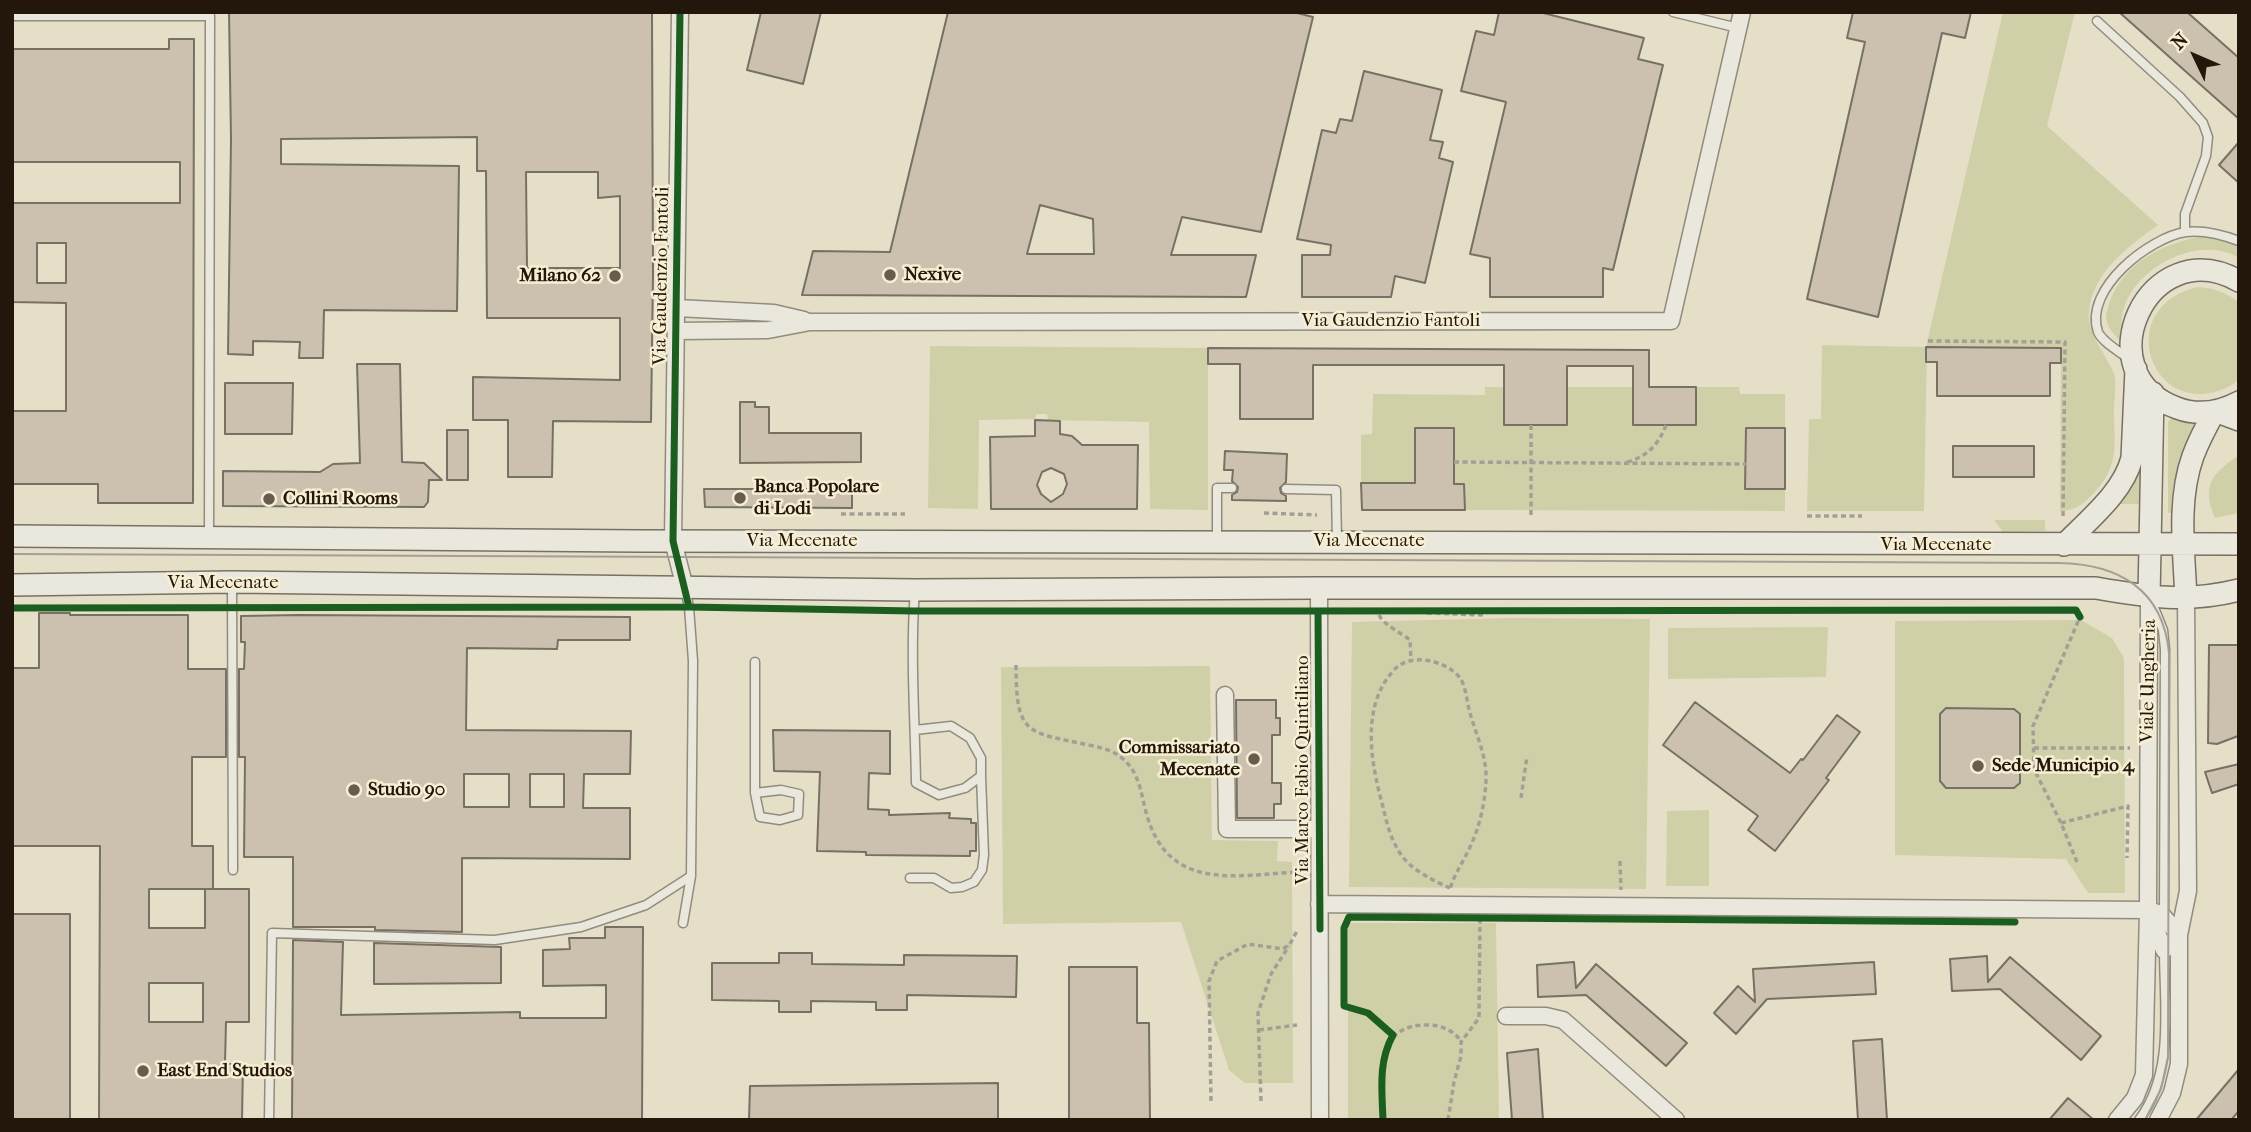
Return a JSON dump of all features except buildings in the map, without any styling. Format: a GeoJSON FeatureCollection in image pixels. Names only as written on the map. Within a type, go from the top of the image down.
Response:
{"type":"FeatureCollection","features":[{"type":"Feature","properties":{"kind":"main road"},"geometry":{"type":"LineString","coordinates":[[2064,545],[2121,485],[2133,458],[2135,366],[2131,343],[2135,317],[2143,302],[2162,283],[2177,275],[2203,271],[2221,273],[2239,281]]}},
{"type":"Feature","properties":{"kind":"main road"},"geometry":{"type":"LineString","coordinates":[[2135,366],[2153,393],[2164,402],[2180,409],[2215,411],[2239,401]]}},
{"type":"Feature","properties":{"kind":"main road"},"geometry":{"type":"LineString","coordinates":[[2149,597],[2153,393]]}},
{"type":"Feature","properties":{"kind":"main road"},"geometry":{"type":"LineString","coordinates":[[2215,411],[2239,420]]}},
{"type":"Feature","properties":{"kind":"main road"},"geometry":{"type":"LineString","coordinates":[[2186,598],[2184,545],[2188,478],[2193,457],[2215,411]]}},
{"type":"Feature","properties":{"kind":"main road","name":"Via Mecenate"},"geometry":{"type":"LineString","coordinates":[[12,536],[674,541],[2239,544]]}},
{"type":"Feature","properties":{"kind":"main road","name":"Via Mecenate"},"geometry":{"type":"LineString","coordinates":[[12,585],[232,583],[915,590],[2096,588],[2149,597],[2186,598],[2209,598],[2239,590]]}},
{"type":"Feature","properties":{"kind":"street","name":"Via Gaudenzio Fantoli"},"geometry":{"type":"LineString","coordinates":[[674,541],[680,12]]}},
{"type":"Feature","properties":{"kind":"street","name":"Via Gaudenzio Fantoli"},"geometry":{"type":"LineString","coordinates":[[677,331],[768,330],[810,322],[1671,321],[1740,20]]}},
{"type":"Feature","properties":{"kind":"street","name":"Via Gaudenzio Fantoli"},"geometry":{"type":"LineString","coordinates":[[677,308],[774,313],[810,322]]}},
{"type":"Feature","properties":{"kind":"street"},"geometry":{"type":"LineString","coordinates":[[674,541],[685,588]]}},
{"type":"Feature","properties":{"kind":"street","name":"Via Marco Fabio Quintiliano"},"geometry":{"type":"LineString","coordinates":[[1319,588],[1320,1120]]}},
{"type":"Feature","properties":{"kind":"street","name":"Viale Ungheria"},"geometry":{"type":"LineString","coordinates":[[2149,597],[2148,910],[2144,1075],[2152,1107]]}},
{"type":"Feature","properties":{"kind":"street","name":"Viale Ungheria"},"geometry":{"type":"LineString","coordinates":[[2117,1120],[2152,1107],[2172,1093],[2179,1064],[2179,934],[2188,891],[2186,598]]}},
{"type":"Feature","properties":{"kind":"street"},"geometry":{"type":"LineString","coordinates":[[1224,695],[1227,829],[1319,829]]}},
{"type":"Feature","properties":{"kind":"street"},"geometry":{"type":"LineString","coordinates":[[1319,904],[2148,910],[2164,916],[2179,934],[2164,950],[2148,910]]}},
{"type":"Feature","properties":{"kind":"street"},"geometry":{"type":"LineString","coordinates":[[1506,1016],[1555,1016],[1563,1020],[1676,1120]]}},
{"type":"Feature","properties":{"kind":"lane","name":"Via Gaudenzio Fantoli"},"geometry":{"type":"LineString","coordinates":[[1673,12],[1740,20]]}},
{"type":"Feature","properties":{"kind":"lane"},"geometry":{"type":"LineString","coordinates":[[12,16],[210,16],[209,539]]}},
{"type":"Feature","properties":{"kind":"lane"},"geometry":{"type":"LineString","coordinates":[[2097,21],[2180,97],[2203,123],[2208,137],[2206,156],[2185,214],[2185,232]]}},
{"type":"Feature","properties":{"kind":"lane"},"geometry":{"type":"LineString","coordinates":[[2135,366],[2102,338],[2098,331],[2098,308],[2112,279],[2132,260],[2155,244],[2185,232],[2209,233],[2239,241]]}},
{"type":"Feature","properties":{"kind":"lane"},"geometry":{"type":"LineString","coordinates":[[1217,541],[1217,488],[1233,488]]}},
{"type":"Feature","properties":{"kind":"lane"},"geometry":{"type":"LineString","coordinates":[[1286,489],[1336,490],[1337,541]]}},
{"type":"Feature","properties":{"kind":"lane"},"geometry":{"type":"LineString","coordinates":[[232,583],[233,870]]}},
{"type":"Feature","properties":{"kind":"lane"},"geometry":{"type":"LineString","coordinates":[[683,923],[691,876],[693,661],[685,588]]}},
{"type":"Feature","properties":{"kind":"lane"},"geometry":{"type":"LineString","coordinates":[[915,590],[916,783],[939,794],[965,788],[981,776]]}},
{"type":"Feature","properties":{"kind":"lane","name":"Viale Ungheria"},"geometry":{"type":"LineString","coordinates":[[2139,1120],[2152,1107],[2165,1051],[2165,649],[2163,630],[2149,597]]}},
{"type":"Feature","properties":{"kind":"lane"},"geometry":{"type":"LineString","coordinates":[[755,662],[755,793],[760,817],[780,820],[798,815],[799,794],[781,790],[755,793]]}},
{"type":"Feature","properties":{"kind":"lane"},"geometry":{"type":"LineString","coordinates":[[910,878],[934,878],[951,888],[962,887],[974,882],[982,870],[984,855],[981,758],[970,738],[951,726],[915,730]]}},
{"type":"Feature","properties":{"kind":"lane"},"geometry":{"type":"LineString","coordinates":[[270,1120],[272,933],[495,940],[581,927],[646,905],[691,876]]}},
{"type":"Feature","properties":{"kind":"path"},"geometry":{"type":"LineString","coordinates":[[1928,341],[2065,342],[2063,516]]}},
{"type":"Feature","properties":{"kind":"path"},"geometry":{"type":"LineString","coordinates":[[1531,425],[1531,514]]}},
{"type":"Feature","properties":{"kind":"path"},"geometry":{"type":"LineString","coordinates":[[1622,463],[1634,460],[1651,450],[1666,425]]}},
{"type":"Feature","properties":{"kind":"path"},"geometry":{"type":"LineString","coordinates":[[1454,462],[1746,464]]}},
{"type":"Feature","properties":{"kind":"path"},"geometry":{"type":"LineString","coordinates":[[1264,513],[1317,515]]}},
{"type":"Feature","properties":{"kind":"path"},"geometry":{"type":"LineString","coordinates":[[841,514],[905,514]]}},
{"type":"Feature","properties":{"kind":"path"},"geometry":{"type":"LineString","coordinates":[[1807,516],[1862,516]]}},
{"type":"Feature","properties":{"kind":"path"},"geometry":{"type":"LineString","coordinates":[[1387,610],[1377,613],[1381,621],[1409,640],[1411,660]]}},
{"type":"Feature","properties":{"kind":"path"},"geometry":{"type":"LineString","coordinates":[[1426,611],[1495,610]]}},
{"type":"Feature","properties":{"kind":"path"},"geometry":{"type":"LineString","coordinates":[[1426,611],[1483,615]]}},
{"type":"Feature","properties":{"kind":"path"},"geometry":{"type":"LineString","coordinates":[[2077,862],[2034,769],[2033,726],[2078,614]]}},
{"type":"Feature","properties":{"kind":"path"},"geometry":{"type":"LineString","coordinates":[[1423,659],[1435,663],[1461,678],[1470,716],[1483,751],[1486,778],[1479,828],[1450,890],[1403,858],[1390,835],[1373,771],[1370,733],[1382,688],[1395,668],[1411,660],[1423,659]]}},
{"type":"Feature","properties":{"kind":"path"},"geometry":{"type":"LineString","coordinates":[[1016,665],[1019,706],[1022,717],[1032,731],[1109,749],[1121,756],[1131,766],[1138,781],[1156,839],[1177,862],[1197,873],[1222,876],[1296,872]]}},
{"type":"Feature","properties":{"kind":"path"},"geometry":{"type":"LineString","coordinates":[[2034,748],[2130,748]]}},
{"type":"Feature","properties":{"kind":"path"},"geometry":{"type":"LineString","coordinates":[[1521,798],[1527,756]]}},
{"type":"Feature","properties":{"kind":"path"},"geometry":{"type":"LineString","coordinates":[[2061,823],[2128,806],[2127,858]]}},
{"type":"Feature","properties":{"kind":"path"},"geometry":{"type":"LineString","coordinates":[[1620,861],[1620,892]]}},
{"type":"Feature","properties":{"kind":"path"},"geometry":{"type":"LineString","coordinates":[[1448,1120],[1461,1056],[1461,1042],[1479,1017],[1480,918]]}},
{"type":"Feature","properties":{"kind":"path"},"geometry":{"type":"LineString","coordinates":[[1261,1101],[1258,1013],[1271,974],[1298,929]]}},
{"type":"Feature","properties":{"kind":"path"},"geometry":{"type":"LineString","coordinates":[[1212,1101],[1209,981],[1217,961],[1248,944],[1283,949],[1290,944]]}},
{"type":"Feature","properties":{"kind":"path"},"geometry":{"type":"LineString","coordinates":[[1344,1006],[1368,1013],[1393,1035]]}},
{"type":"Feature","properties":{"kind":"path"},"geometry":{"type":"LineString","coordinates":[[1259,1030],[1297,1025]]}},
{"type":"Feature","properties":{"kind":"path"},"geometry":{"type":"LineString","coordinates":[[1383,1120],[1381,1070],[1385,1049],[1393,1035],[1405,1028],[1437,1025],[1448,1030],[1461,1042]]}},
{"type":"Feature","properties":{"kind":"green space"},"geometry":{"type":"Polygon","coordinates":[[[2003,12],[2075,12],[2047,126],[2158,225],[2125,251],[2105,272],[2092,296],[2089,310],[2093,335],[2115,378],[2114,446],[2111,465],[2101,485],[2088,499],[2074,509],[2060,511],[2061,348],[1927,347],[1924,511],[1807,511],[1809,419],[1821,419],[1822,345],[1926,347],[2003,12]]]}},
{"type":"Feature","properties":{"kind":"green space"},"geometry":{"type":"Polygon","coordinates":[[[2204,236],[2239,245],[2239,258],[2224,252],[2192,251],[2160,264],[2135,287],[2127,300],[2118,339],[2109,327],[2106,314],[2115,290],[2124,277],[2134,266],[2160,249],[2204,236]]]}},
{"type":"Feature","properties":{"kind":"green space"},"geometry":{"type":"Polygon","coordinates":[[[2197,287],[2219,291],[2239,302],[2239,379],[2226,388],[2210,393],[2188,393],[2170,384],[2157,370],[2150,352],[2149,332],[2156,314],[2172,298],[2197,287]]]}},
{"type":"Feature","properties":{"kind":"green space"},"geometry":{"type":"Polygon","coordinates":[[[930,346],[1208,348],[1208,510],[1150,509],[1149,422],[1048,420],[1047,414],[1036,414],[1035,419],[979,420],[978,509],[928,508],[930,346]]]}},
{"type":"Feature","properties":{"kind":"green space"},"geometry":{"type":"Polygon","coordinates":[[[1485,387],[1504,387],[1504,425],[1567,425],[1567,387],[1633,387],[1633,425],[1696,425],[1696,387],[1739,387],[1740,394],[1785,394],[1785,428],[1746,429],[1745,489],[1785,489],[1785,511],[1465,510],[1464,484],[1454,484],[1453,428],[1415,428],[1415,483],[1361,483],[1361,435],[1372,434],[1373,394],[1485,395],[1485,387]]]}},
{"type":"Feature","properties":{"kind":"green space"},"geometry":{"type":"Polygon","coordinates":[[[2172,417],[2198,424],[2178,479],[2173,513],[2168,513],[2168,422],[2172,417]]]}},
{"type":"Feature","properties":{"kind":"green space"},"geometry":{"type":"Polygon","coordinates":[[[2239,455],[2239,513],[2215,518],[2209,497],[2212,481],[2222,468],[2239,455]]]}},
{"type":"Feature","properties":{"kind":"green space"},"geometry":{"type":"Polygon","coordinates":[[[2137,472],[2140,477],[2140,504],[2118,504],[2137,472]]]}},
{"type":"Feature","properties":{"kind":"green space"},"geometry":{"type":"Polygon","coordinates":[[[1994,520],[2045,520],[2045,531],[2003,532],[1994,520]]]}},
{"type":"Feature","properties":{"kind":"green space"},"geometry":{"type":"Polygon","coordinates":[[[1510,618],[1650,619],[1646,889],[1349,887],[1352,622],[1510,618]]]}},
{"type":"Feature","properties":{"kind":"green space"},"geometry":{"type":"Polygon","coordinates":[[[2081,620],[2112,638],[2124,658],[2125,893],[2088,893],[2066,859],[1895,855],[1895,621],[2081,620]],[[1947,708],[1940,714],[1940,781],[1946,788],[2014,788],[2020,783],[2020,714],[2014,709],[1947,708]]]}},
{"type":"Feature","properties":{"kind":"green space"},"geometry":{"type":"Polygon","coordinates":[[[1828,627],[1826,677],[1668,679],[1668,628],[1828,627]]]}},
{"type":"Feature","properties":{"kind":"green space"},"geometry":{"type":"Polygon","coordinates":[[[1210,666],[1212,840],[1278,841],[1277,861],[1292,862],[1293,1083],[1245,1083],[1229,1070],[1181,922],[1003,924],[1001,667],[1210,666]]]}},
{"type":"Feature","properties":{"kind":"green space"},"geometry":{"type":"Polygon","coordinates":[[[1709,810],[1709,886],[1666,886],[1667,811],[1709,810]]]}},
{"type":"Feature","properties":{"kind":"green space"},"geometry":{"type":"Polygon","coordinates":[[[1348,923],[1496,923],[1499,1120],[1348,1120],[1348,923]]]}},
{"type":"Feature","properties":{"kind":"tram line"},"geometry":{"type":"LineString","coordinates":[[12,554],[2059,563],[2100,568],[2134,584],[2147,597],[2158,612],[2169,653],[2168,1057],[2161,1089],[2145,1120]]}},
{"type":"Feature","properties":{"kind":"cycle path"},"geometry":{"type":"LineString","coordinates":[[680,12],[673,541],[689,607]]}},
{"type":"Feature","properties":{"kind":"cycle path"},"geometry":{"type":"LineString","coordinates":[[12,608],[689,607],[914,611],[2076,610],[2080,617]]}},
{"type":"Feature","properties":{"kind":"cycle path"},"geometry":{"type":"LineString","coordinates":[[1318,611],[1320,929]]}},
{"type":"Feature","properties":{"kind":"cycle path"},"geometry":{"type":"LineString","coordinates":[[1383,1120],[1383,1066],[1393,1035],[1368,1013],[1344,1006],[1344,928],[1349,917],[2015,922]]}},
{"type":"Feature","properties":{"kind":"place","name":"Nexive"},"geometry":{"type":"Point","coordinates":[890,275]}},
{"type":"Feature","properties":{"kind":"place","name":"Milano 62"},"geometry":{"type":"Point","coordinates":[615,276]}},
{"type":"Feature","properties":{"kind":"place","name":"Banca Popolare di Lodi"},"geometry":{"type":"Point","coordinates":[740,498]}},
{"type":"Feature","properties":{"kind":"place","name":"Collini Rooms"},"geometry":{"type":"Point","coordinates":[269,499]}},
{"type":"Feature","properties":{"kind":"place","name":"Commissariato Mecenate"},"geometry":{"type":"Point","coordinates":[1254,759]}},
{"type":"Feature","properties":{"kind":"place","name":"Sede Municipio 4"},"geometry":{"type":"Point","coordinates":[1978,766]}},
{"type":"Feature","properties":{"kind":"place","name":"Studio 90"},"geometry":{"type":"Point","coordinates":[354,790]}},
{"type":"Feature","properties":{"kind":"place","name":"East End Studios"},"geometry":{"type":"Point","coordinates":[143,1071]}}]}
